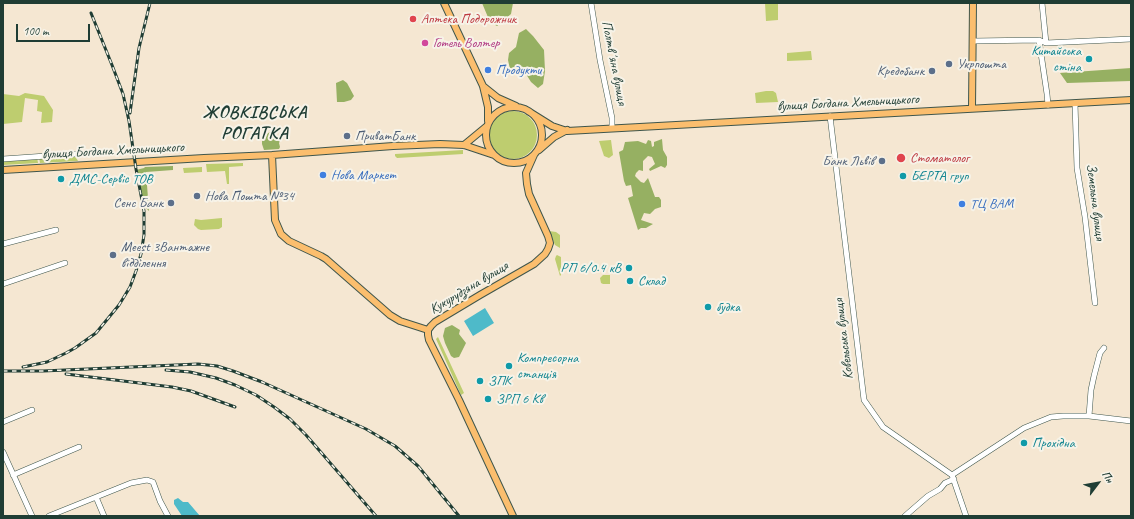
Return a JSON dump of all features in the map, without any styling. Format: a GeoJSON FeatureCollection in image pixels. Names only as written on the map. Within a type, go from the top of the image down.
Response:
{"type":"FeatureCollection","features":[{"type":"Feature","properties":{"kind":"main road"},"geometry":{"type":"LineString","coordinates":[[444,3],[483,86],[488,107],[485,139],[487,145],[494,156],[503,162],[516,164],[529,159],[536,153],[542,139],[540,126],[533,115],[528,111],[498,98],[483,86]]}},
{"type":"Feature","properties":{"kind":"main road"},"geometry":{"type":"LineString","coordinates":[[972,108],[973,3]]}},
{"type":"Feature","properties":{"kind":"main road","name":"вулиця Богдана Хмельницького"},"geometry":{"type":"LineString","coordinates":[[528,111],[552,126],[567,130],[1131,100]]}},
{"type":"Feature","properties":{"kind":"main road"},"geometry":{"type":"LineString","coordinates":[[464,145],[487,125],[491,118],[501,110],[507,108],[519,108]]}},
{"type":"Feature","properties":{"kind":"main road","name":"вулиця Богдана Хмельницького"},"geometry":{"type":"LineString","coordinates":[[536,153],[554,137],[567,130]]}},
{"type":"Feature","properties":{"kind":"main road","name":"вулиця Богдана Хмельницького"},"geometry":{"type":"LineString","coordinates":[[3,170],[440,144],[458,146],[464,145],[494,156]]}},
{"type":"Feature","properties":{"kind":"main road","name":"Кукурудзяна вулиця"},"geometry":{"type":"LineString","coordinates":[[513,516],[430,340],[428,330],[435,322],[534,264],[545,254],[550,243],[529,194],[526,173],[536,153]]}},
{"type":"Feature","properties":{"kind":"main road"},"geometry":{"type":"LineString","coordinates":[[272,155],[275,220],[281,234],[289,242],[321,256],[390,315],[400,321],[428,330]]}},
{"type":"Feature","properties":{"kind":"street","name":"Полтвʼяна вулиця"},"geometry":{"type":"LineString","coordinates":[[591,3],[600,60],[612,118],[612,128]]}},
{"type":"Feature","properties":{"kind":"street"},"geometry":{"type":"LineString","coordinates":[[1042,3],[1046,43]]}},
{"type":"Feature","properties":{"kind":"street"},"geometry":{"type":"LineString","coordinates":[[973,41],[1039,40],[1046,43],[1131,39]]}},
{"type":"Feature","properties":{"kind":"street"},"geometry":{"type":"LineString","coordinates":[[1039,40],[1048,105]]}},
{"type":"Feature","properties":{"kind":"street","name":"Земельна вулиця"},"geometry":{"type":"LineString","coordinates":[[1075,103],[1077,168],[1085,217],[1095,303]]}},
{"type":"Feature","properties":{"kind":"street","name":"Ковельська вулиця"},"geometry":{"type":"LineString","coordinates":[[830,116],[864,400],[883,427],[953,477]]}},
{"type":"Feature","properties":{"kind":"street"},"geometry":{"type":"LineString","coordinates":[[3,159],[75,154]]}},
{"type":"Feature","properties":{"kind":"street"},"geometry":{"type":"LineString","coordinates":[[3,244],[56,230]]}},
{"type":"Feature","properties":{"kind":"street"},"geometry":{"type":"LineString","coordinates":[[3,284],[64,263]]}},
{"type":"Feature","properties":{"kind":"street"},"geometry":{"type":"LineString","coordinates":[[1089,416],[1091,390],[1094,376],[1100,353],[1104,348]]}},
{"type":"Feature","properties":{"kind":"street"},"geometry":{"type":"LineString","coordinates":[[3,422],[32,410]]}},
{"type":"Feature","properties":{"kind":"street"},"geometry":{"type":"LineString","coordinates":[[905,516],[953,477],[1024,428],[1051,417],[1063,416],[1089,416],[1131,421]]}},
{"type":"Feature","properties":{"kind":"street"},"geometry":{"type":"LineString","coordinates":[[13,475],[79,447]]}},
{"type":"Feature","properties":{"kind":"street"},"geometry":{"type":"LineString","coordinates":[[3,452],[32,516]]}},
{"type":"Feature","properties":{"kind":"street"},"geometry":{"type":"LineString","coordinates":[[953,477],[966,516]]}},
{"type":"Feature","properties":{"kind":"street"},"geometry":{"type":"LineString","coordinates":[[49,516],[131,482],[147,480],[153,482],[160,501],[168,516]]}},
{"type":"Feature","properties":{"kind":"street"},"geometry":{"type":"LineString","coordinates":[[96,497],[104,516]]}},
{"type":"Feature","properties":{"kind":"green space"},"geometry":{"type":"Polygon","coordinates":[[[482,3],[513,3],[511,14],[497,26],[490,22],[482,3]]]}},
{"type":"Feature","properties":{"kind":"green space"},"geometry":{"type":"Polygon","coordinates":[[[765,3],[778,3],[778,20],[766,21],[765,3]]]}},
{"type":"Feature","properties":{"kind":"green space"},"geometry":{"type":"Polygon","coordinates":[[[526,29],[544,50],[545,71],[543,84],[538,88],[531,82],[526,74],[518,75],[510,69],[508,60],[509,53],[516,47],[519,33],[526,29]]]}},
{"type":"Feature","properties":{"kind":"green space"},"geometry":{"type":"Polygon","coordinates":[[[811,51],[812,60],[787,61],[787,53],[811,51]]]}},
{"type":"Feature","properties":{"kind":"green space"},"geometry":{"type":"Polygon","coordinates":[[[1131,68],[1131,81],[1067,83],[1060,73],[1131,68]]]}},
{"type":"Feature","properties":{"kind":"green space"},"geometry":{"type":"Polygon","coordinates":[[[343,80],[347,83],[354,96],[351,100],[337,102],[336,83],[343,80]]]}},
{"type":"Feature","properties":{"kind":"green space"},"geometry":{"type":"Polygon","coordinates":[[[773,91],[776,93],[778,102],[756,103],[755,93],[773,91]]]}},
{"type":"Feature","properties":{"kind":"green space"},"geometry":{"type":"Polygon","coordinates":[[[25,93],[44,96],[53,110],[52,122],[41,123],[42,112],[37,111],[38,100],[25,98],[22,122],[3,124],[3,94],[19,96],[25,93]]]}},
{"type":"Feature","properties":{"kind":"green space"},"geometry":{"type":"Polygon","coordinates":[[[508,111],[518,111],[530,118],[537,130],[537,140],[530,152],[518,159],[508,159],[500,155],[493,148],[489,140],[489,130],[493,122],[500,115],[508,111]]]}},
{"type":"Feature","properties":{"kind":"green space"},"geometry":{"type":"Polygon","coordinates":[[[270,132],[280,141],[279,149],[264,150],[262,137],[270,132]]]}},
{"type":"Feature","properties":{"kind":"green space"},"geometry":{"type":"Polygon","coordinates":[[[662,139],[663,150],[667,157],[667,165],[665,168],[661,166],[650,171],[649,169],[655,164],[652,157],[648,156],[643,161],[643,171],[639,170],[635,176],[644,183],[648,178],[655,197],[659,197],[661,200],[661,207],[655,209],[650,214],[644,213],[641,220],[653,224],[638,230],[628,198],[633,196],[631,185],[626,186],[624,181],[619,152],[623,150],[625,142],[638,141],[646,144],[648,140],[651,141],[652,147],[654,146],[654,142],[662,139]]]}},
{"type":"Feature","properties":{"kind":"green space"},"geometry":{"type":"Polygon","coordinates":[[[611,140],[613,155],[609,158],[604,156],[599,141],[611,140]]]}},
{"type":"Feature","properties":{"kind":"green space"},"geometry":{"type":"Polygon","coordinates":[[[463,150],[463,154],[397,158],[395,156],[395,154],[463,150]]]}},
{"type":"Feature","properties":{"kind":"green space"},"geometry":{"type":"Polygon","coordinates":[[[74,154],[78,161],[40,163],[39,157],[74,154]]]}},
{"type":"Feature","properties":{"kind":"green space"},"geometry":{"type":"Polygon","coordinates":[[[37,157],[38,163],[3,165],[3,159],[37,157]]]}},
{"type":"Feature","properties":{"kind":"green space"},"geometry":{"type":"Polygon","coordinates":[[[243,163],[243,166],[229,167],[229,184],[227,184],[225,171],[207,172],[206,164],[243,163]]]}},
{"type":"Feature","properties":{"kind":"green space"},"geometry":{"type":"Polygon","coordinates":[[[173,166],[173,170],[146,172],[149,211],[143,205],[136,170],[145,167],[173,166]]]}},
{"type":"Feature","properties":{"kind":"green space"},"geometry":{"type":"Polygon","coordinates":[[[202,167],[202,172],[184,173],[183,168],[202,167]]]}},
{"type":"Feature","properties":{"kind":"green space"},"geometry":{"type":"Polygon","coordinates":[[[222,218],[222,227],[219,229],[201,230],[194,225],[195,219],[201,220],[222,218]]]}},
{"type":"Feature","properties":{"kind":"green space"},"geometry":{"type":"Polygon","coordinates":[[[549,231],[556,232],[560,235],[560,248],[555,245],[549,231]]]}},
{"type":"Feature","properties":{"kind":"green space"},"geometry":{"type":"Polygon","coordinates":[[[557,255],[561,257],[560,276],[555,259],[557,255]]]}},
{"type":"Feature","properties":{"kind":"green space"},"geometry":{"type":"Polygon","coordinates":[[[603,275],[610,275],[610,284],[601,283],[600,278],[603,275]]]}},
{"type":"Feature","properties":{"kind":"green space"},"geometry":{"type":"Polygon","coordinates":[[[452,325],[460,330],[459,334],[466,343],[459,357],[454,358],[451,356],[443,336],[445,328],[452,325]]]}},
{"type":"Feature","properties":{"kind":"green space"},"geometry":{"type":"Polygon","coordinates":[[[438,337],[464,393],[461,395],[436,339],[438,337]]]}},
{"type":"Feature","properties":{"kind":"water"},"geometry":{"type":"Polygon","coordinates":[[[485,308],[494,323],[473,336],[464,321],[485,308]]]}},
{"type":"Feature","properties":{"kind":"water"},"geometry":{"type":"Polygon","coordinates":[[[178,498],[183,502],[188,502],[200,516],[182,516],[174,504],[174,500],[178,498]]]}},
{"type":"Feature","properties":{"kind":"railway"},"geometry":{"type":"LineString","coordinates":[[130,113],[139,48],[150,3]]}},
{"type":"Feature","properties":{"kind":"railway"},"geometry":{"type":"LineString","coordinates":[[23,367],[47,362],[75,348],[96,333],[119,305],[130,287],[141,254],[144,235],[144,211],[129,121],[123,94],[91,13]]}},
{"type":"Feature","properties":{"kind":"railway"},"geometry":{"type":"LineString","coordinates":[[3,371],[43,371],[198,364],[217,366],[233,371],[262,382],[366,429],[395,446],[418,466],[459,516]]}},
{"type":"Feature","properties":{"kind":"railway"},"geometry":{"type":"LineString","coordinates":[[166,370],[190,372],[216,378],[256,395],[274,407],[290,419],[306,435],[376,516]]}},
{"type":"Feature","properties":{"kind":"railway"},"geometry":{"type":"LineString","coordinates":[[66,374],[172,387],[191,391],[235,407]]}},
{"type":"Feature","properties":{"kind":"place","name":"Аптека Подорожник"},"geometry":{"type":"Point","coordinates":[413,19]}},
{"type":"Feature","properties":{"kind":"place","name":"Готель Волтер"},"geometry":{"type":"Point","coordinates":[425,43]}},
{"type":"Feature","properties":{"kind":"place","name":"Китайська стіна"},"geometry":{"type":"Point","coordinates":[1089,59]}},
{"type":"Feature","properties":{"kind":"place","name":"Укрпошта"},"geometry":{"type":"Point","coordinates":[949,64]}},
{"type":"Feature","properties":{"kind":"place","name":"Продукти"},"geometry":{"type":"Point","coordinates":[488,70]}},
{"type":"Feature","properties":{"kind":"place","name":"Кредобанк"},"geometry":{"type":"Point","coordinates":[932,71]}},
{"type":"Feature","properties":{"kind":"place","name":"ПриватБанк"},"geometry":{"type":"Point","coordinates":[347,136]}},
{"type":"Feature","properties":{"kind":"place","name":"Стоматолог"},"geometry":{"type":"Point","coordinates":[901,158]}},
{"type":"Feature","properties":{"kind":"place","name":"Банк Львів"},"geometry":{"type":"Point","coordinates":[882,161]}},
{"type":"Feature","properties":{"kind":"place","name":"Нова Маркет"},"geometry":{"type":"Point","coordinates":[323,175]}},
{"type":"Feature","properties":{"kind":"place","name":"БЕРТА груп"},"geometry":{"type":"Point","coordinates":[903,176]}},
{"type":"Feature","properties":{"kind":"place","name":"ДМС-Сервіс ТОВ"},"geometry":{"type":"Point","coordinates":[61,179]}},
{"type":"Feature","properties":{"kind":"place","name":"Нова Пошта №34"},"geometry":{"type":"Point","coordinates":[197,196]}},
{"type":"Feature","properties":{"kind":"place","name":"Сенс Банк"},"geometry":{"type":"Point","coordinates":[171,203]}},
{"type":"Feature","properties":{"kind":"place","name":"ТЦ ВАМ"},"geometry":{"type":"Point","coordinates":[962,204]}},
{"type":"Feature","properties":{"kind":"place","name":"Meest 3Вантажне відділення"},"geometry":{"type":"Point","coordinates":[113,255]}},
{"type":"Feature","properties":{"kind":"place","name":"РП 6/0.4 кВ"},"geometry":{"type":"Point","coordinates":[629,268]}},
{"type":"Feature","properties":{"kind":"place","name":"Склад"},"geometry":{"type":"Point","coordinates":[630,281]}},
{"type":"Feature","properties":{"kind":"place","name":"будка"},"geometry":{"type":"Point","coordinates":[708,307]}},
{"type":"Feature","properties":{"kind":"place","name":"Компресорна станція"},"geometry":{"type":"Point","coordinates":[509,366]}},
{"type":"Feature","properties":{"kind":"place","name":"ЗПК"},"geometry":{"type":"Point","coordinates":[480,381]}},
{"type":"Feature","properties":{"kind":"place","name":"ЗРП 6 Кв"},"geometry":{"type":"Point","coordinates":[488,399]}},
{"type":"Feature","properties":{"kind":"place","name":"Прохідна"},"geometry":{"type":"Point","coordinates":[1024,443]}},
{"type":"Feature","properties":{"kind":"district","name":"ЖОВКІВСЬКА РОГАТКА"},"geometry":{"type":"Point","coordinates":[255,123]}}]}
